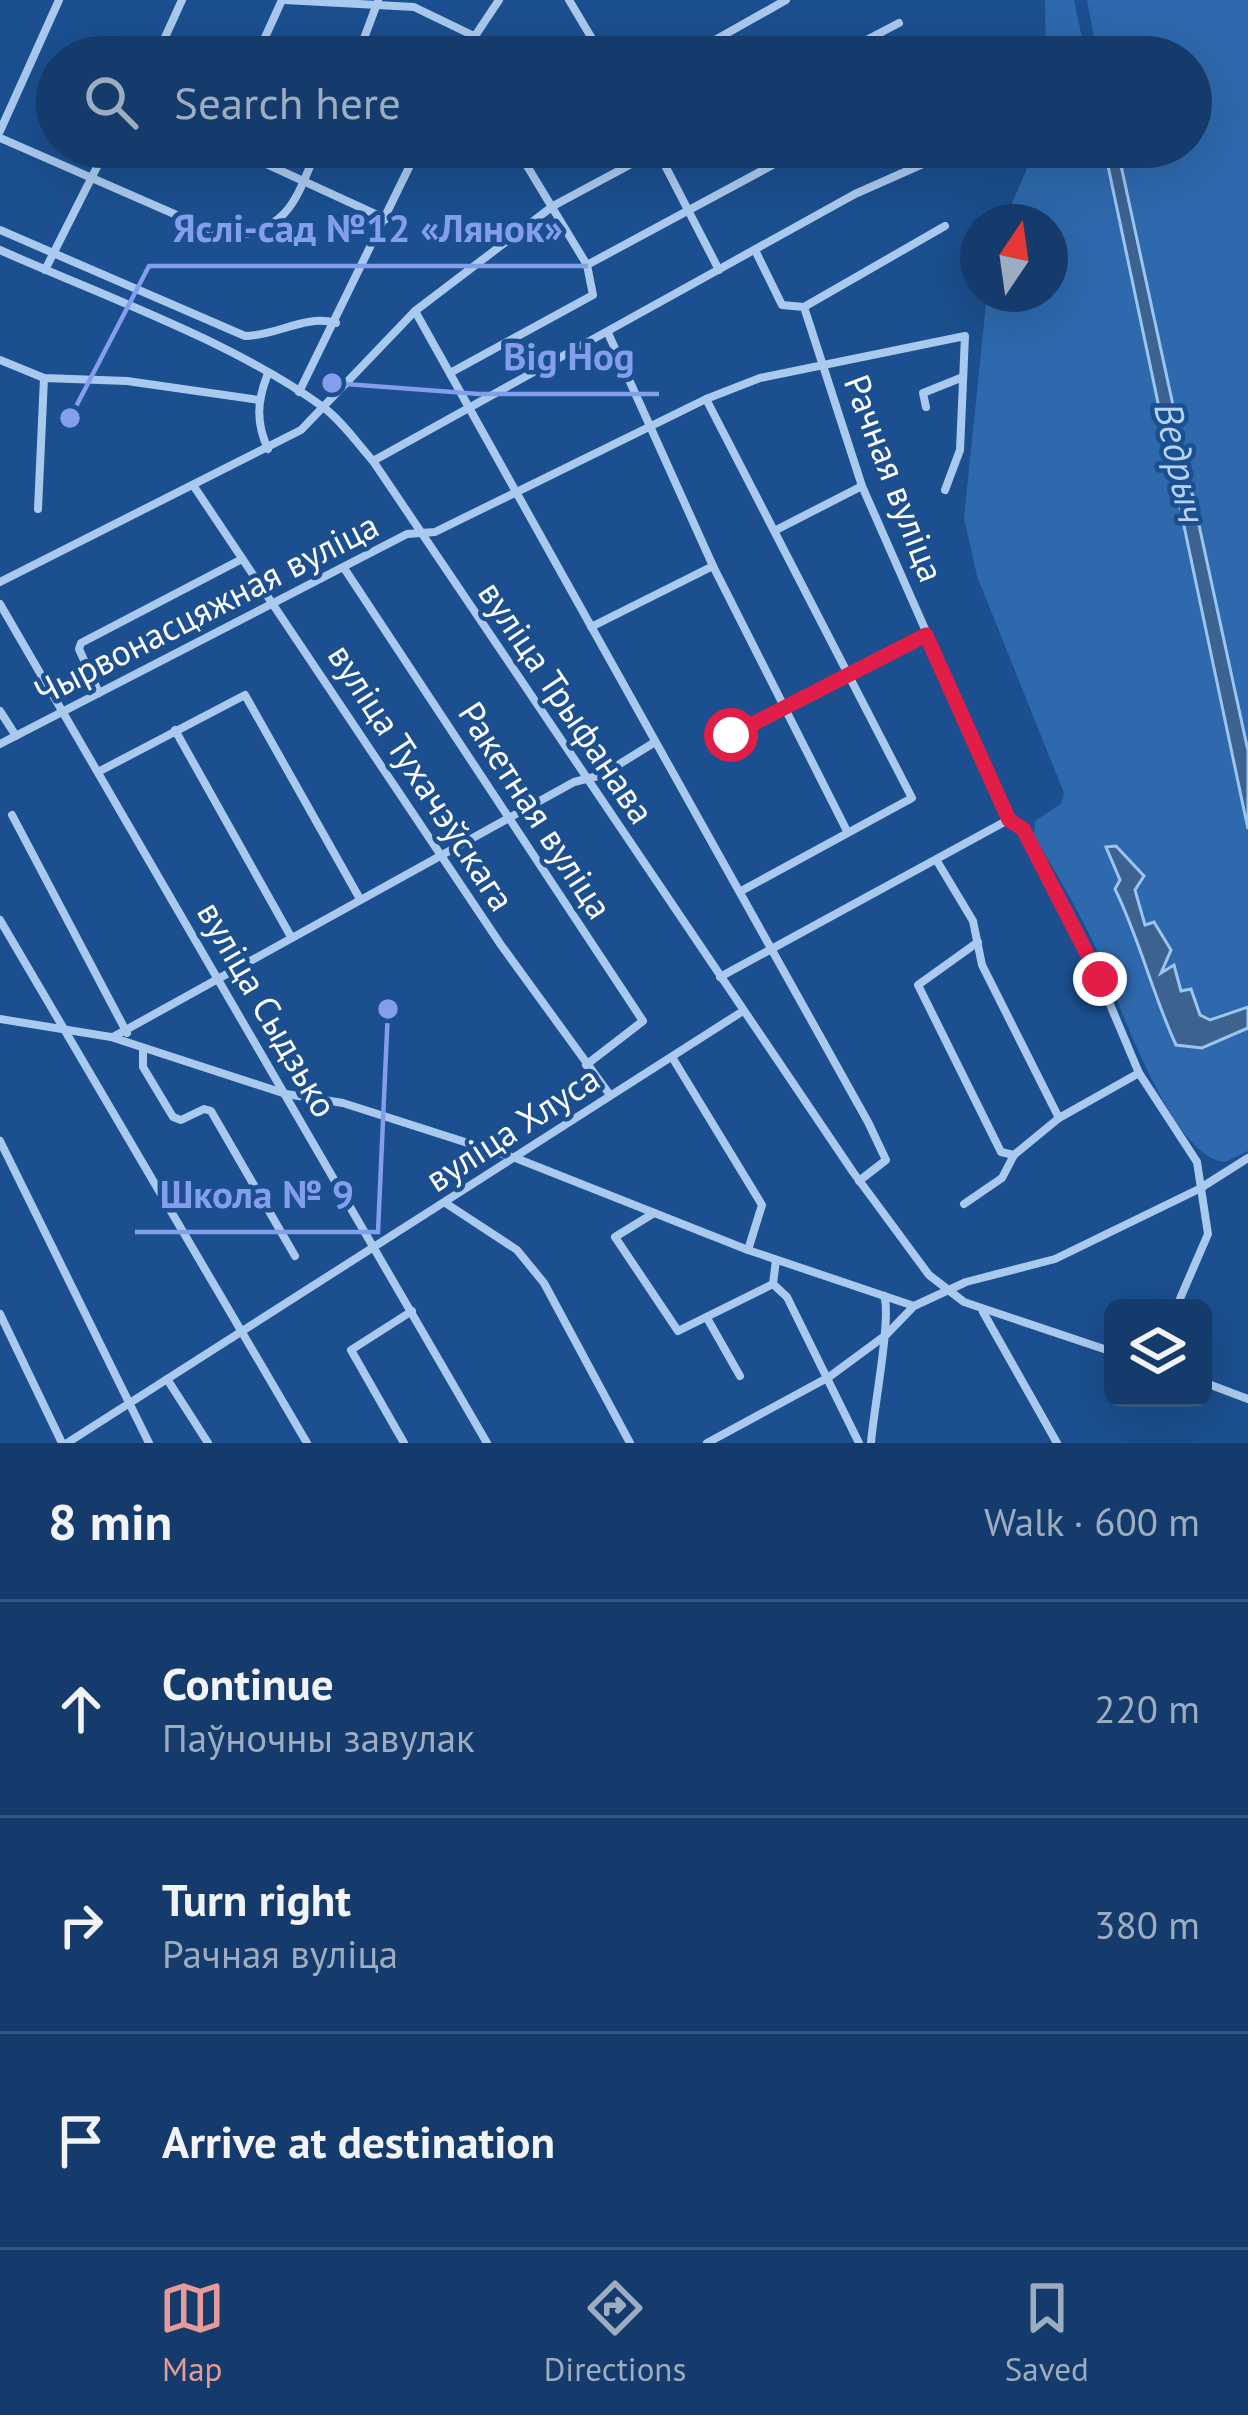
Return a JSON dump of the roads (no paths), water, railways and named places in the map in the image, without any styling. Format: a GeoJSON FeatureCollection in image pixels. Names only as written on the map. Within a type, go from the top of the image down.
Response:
{"type":"FeatureCollection","features":[{"type":"Feature","properties":{"kind":"street"},"geometry":{"type":"LineString","coordinates":[[43,36],[59,0]]}},
{"type":"Feature","properties":{"kind":"street"},"geometry":{"type":"LineString","coordinates":[[166,36],[182,0]]}},
{"type":"Feature","properties":{"kind":"street"},"geometry":{"type":"LineString","coordinates":[[266,36],[284,0],[378,1],[430,10],[472,34],[499,0]]}},
{"type":"Feature","properties":{"kind":"street"},"geometry":{"type":"LineString","coordinates":[[569,0],[590,36]]}},
{"type":"Feature","properties":{"kind":"street"},"geometry":{"type":"LineString","coordinates":[[722,36],[786,0]]}},
{"type":"Feature","properties":{"kind":"street"},"geometry":{"type":"LineString","coordinates":[[365,36],[378,1]]}},
{"type":"Feature","properties":{"kind":"street"},"geometry":{"type":"LineString","coordinates":[[874,36],[898,23]]}},
{"type":"Feature","properties":{"kind":"street"},"geometry":{"type":"LineString","coordinates":[[36,53],[0,135],[36,152]]}},
{"type":"Feature","properties":{"kind":"street"},"geometry":{"type":"LineString","coordinates":[[69,168],[227,237],[256,234],[283,218],[309,168]]}},
{"type":"Feature","properties":{"kind":"street"},"geometry":{"type":"LineString","coordinates":[[45,270],[94,168]]}},
{"type":"Feature","properties":{"kind":"street"},"geometry":{"type":"LineString","coordinates":[[277,168],[386,219]]}},
{"type":"Feature","properties":{"kind":"street"},"geometry":{"type":"LineString","coordinates":[[298,392],[409,168]]}},
{"type":"Feature","properties":{"kind":"street"},"geometry":{"type":"LineString","coordinates":[[450,373],[593,295],[587,265],[529,168]]}},
{"type":"Feature","properties":{"kind":"street"},"geometry":{"type":"LineString","coordinates":[[0,582],[301,430],[415,311],[553,206],[622,168]]}},
{"type":"Feature","properties":{"kind":"street"},"geometry":{"type":"LineString","coordinates":[[668,168],[718,270]]}},
{"type":"Feature","properties":{"kind":"street"},"geometry":{"type":"LineString","coordinates":[[587,265],[768,168]]}},
{"type":"Feature","properties":{"kind":"street"},"geometry":{"type":"LineString","coordinates":[[373,461],[855,194],[914,168]]}},
{"type":"Feature","properties":{"kind":"street"},"geometry":{"type":"LineString","coordinates":[[804,307],[945,226]]}},
{"type":"Feature","properties":{"kind":"street"},"geometry":{"type":"LineString","coordinates":[[0,230],[245,336],[264,336],[319,318],[336,323]]}},
{"type":"Feature","properties":{"kind":"street","name":"вуліца Трыфанава"},"geometry":{"type":"LineString","coordinates":[[0,250],[268,375],[324,408],[373,461],[904,1244],[948,1291],[982,1311],[1104,1349]]}},
{"type":"Feature","properties":{"kind":"street","name":"Рачная вуліца"},"geometry":{"type":"LineString","coordinates":[[755,250],[782,304],[804,307],[862,487],[1009,820],[1023,829],[1079,931],[1139,1073],[1197,1162],[1208,1234],[1180,1299]]}},
{"type":"Feature","properties":{"kind":"street"},"geometry":{"type":"LineString","coordinates":[[415,311],[742,890],[886,1160],[860,1181]]}},
{"type":"Feature","properties":{"kind":"street"},"geometry":{"type":"LineString","coordinates":[[608,333],[713,566],[848,831]]}},
{"type":"Feature","properties":{"kind":"street","name":"Чырвонасцяжная вуліца"},"geometry":{"type":"LineString","coordinates":[[0,744],[407,534],[435,532],[706,399],[760,378],[964,336],[959,450],[945,490]]}},
{"type":"Feature","properties":{"kind":"street"},"geometry":{"type":"LineString","coordinates":[[0,360],[44,378],[127,381],[259,400]]}},
{"type":"Feature","properties":{"kind":"street"},"geometry":{"type":"LineString","coordinates":[[268,375],[259,400],[260,432],[268,448]]}},
{"type":"Feature","properties":{"kind":"street"},"geometry":{"type":"LineString","coordinates":[[926,407],[922,393],[963,377]]}},
{"type":"Feature","properties":{"kind":"street"},"geometry":{"type":"LineString","coordinates":[[38,509],[44,378]]}},
{"type":"Feature","properties":{"kind":"street"},"geometry":{"type":"LineString","coordinates":[[706,399],[778,529],[912,798],[742,890]]}},
{"type":"Feature","properties":{"kind":"street","name":"вуліца Тухачэўскага"},"geometry":{"type":"LineString","coordinates":[[193,485],[440,855],[610,1096]]}},
{"type":"Feature","properties":{"kind":"street"},"geometry":{"type":"LineString","coordinates":[[778,529],[862,487]]}},
{"type":"Feature","properties":{"kind":"street"},"geometry":{"type":"LineString","coordinates":[[100,693],[79,649],[81,643],[242,559]]}},
{"type":"Feature","properties":{"kind":"street"},"geometry":{"type":"LineString","coordinates":[[591,628],[713,566]]}},
{"type":"Feature","properties":{"kind":"street","name":"Ракетная вуліца"},"geometry":{"type":"LineString","coordinates":[[344,568],[643,1022],[586,1065]]}},
{"type":"Feature","properties":{"kind":"street","name":"вуліца Сыдзько"},"geometry":{"type":"LineString","coordinates":[[0,604],[487,1443]]}},
{"type":"Feature","properties":{"kind":"street"},"geometry":{"type":"LineString","coordinates":[[731,735],[926,635]]}},
{"type":"Feature","properties":{"kind":"street"},"geometry":{"type":"LineString","coordinates":[[98,772],[245,695],[360,899]]}},
{"type":"Feature","properties":{"kind":"street"},"geometry":{"type":"LineString","coordinates":[[0,711],[16,736]]}},
{"type":"Feature","properties":{"kind":"street"},"geometry":{"type":"LineString","coordinates":[[176,730],[290,935]]}},
{"type":"Feature","properties":{"kind":"street"},"geometry":{"type":"LineString","coordinates":[[111,1037],[127,1033],[290,935],[508,818],[602,775],[655,742]]}},
{"type":"Feature","properties":{"kind":"street"},"geometry":{"type":"LineString","coordinates":[[12,815],[127,1033]]}},
{"type":"Feature","properties":{"kind":"street"},"geometry":{"type":"LineString","coordinates":[[720,977],[1009,820]]}},
{"type":"Feature","properties":{"kind":"street"},"geometry":{"type":"LineString","coordinates":[[938,861],[974,921],[982,965],[1059,1118]]}},
{"type":"Feature","properties":{"kind":"street"},"geometry":{"type":"LineString","coordinates":[[0,920],[308,1443]]}},
{"type":"Feature","properties":{"kind":"street"},"geometry":{"type":"LineString","coordinates":[[978,942],[922,978],[920,998],[1001,1152],[1014,1155]]}},
{"type":"Feature","properties":{"kind":"street","name":"вуліца Хлуса"},"geometry":{"type":"LineString","coordinates":[[65,1443],[518,1159],[743,1011]]}},
{"type":"Feature","properties":{"kind":"street"},"geometry":{"type":"LineString","coordinates":[[0,1019],[111,1037],[286,1094],[343,1103],[518,1159],[748,1250],[914,1306]]}},
{"type":"Feature","properties":{"kind":"street"},"geometry":{"type":"LineString","coordinates":[[143,1048],[143,1066],[173,1117],[181,1120],[204,1109],[211,1112],[295,1256]]}},
{"type":"Feature","properties":{"kind":"street"},"geometry":{"type":"LineString","coordinates":[[672,1057],[762,1205],[748,1250]]}},
{"type":"Feature","properties":{"kind":"street"},"geometry":{"type":"LineString","coordinates":[[964,1204],[1002,1178],[1014,1155],[1059,1118],[1139,1073]]}},
{"type":"Feature","properties":{"kind":"street"},"geometry":{"type":"LineString","coordinates":[[0,1141],[149,1443]]}},
{"type":"Feature","properties":{"kind":"street"},"geometry":{"type":"LineString","coordinates":[[707,1443],[829,1377],[886,1335],[914,1306],[1055,1259],[1199,1189],[1248,1158]]}},
{"type":"Feature","properties":{"kind":"street"},"geometry":{"type":"LineString","coordinates":[[447,1204],[517,1250],[544,1283],[630,1443]]}},
{"type":"Feature","properties":{"kind":"street"},"geometry":{"type":"LineString","coordinates":[[654,1213],[615,1237],[678,1331],[773,1284]]}},
{"type":"Feature","properties":{"kind":"street"},"geometry":{"type":"LineString","coordinates":[[773,1284],[776,1260]]}},
{"type":"Feature","properties":{"kind":"street"},"geometry":{"type":"LineString","coordinates":[[773,1284],[787,1297],[859,1443]]}},
{"type":"Feature","properties":{"kind":"street"},"geometry":{"type":"LineString","coordinates":[[871,1443],[876,1370],[886,1335],[884,1295]]}},
{"type":"Feature","properties":{"kind":"street"},"geometry":{"type":"LineString","coordinates":[[404,1443],[351,1350],[412,1311]]}},
{"type":"Feature","properties":{"kind":"street"},"geometry":{"type":"LineString","coordinates":[[982,1311],[1058,1443]]}},
{"type":"Feature","properties":{"kind":"street"},"geometry":{"type":"LineString","coordinates":[[0,1314],[65,1443]]}},
{"type":"Feature","properties":{"kind":"street"},"geometry":{"type":"LineString","coordinates":[[707,1318],[740,1376]]}},
{"type":"Feature","properties":{"kind":"street"},"geometry":{"type":"LineString","coordinates":[[167,1379],[208,1443]]}},
{"type":"Feature","properties":{"kind":"street"},"geometry":{"type":"LineString","coordinates":[[1212,1385],[1248,1399]]}},
{"type":"Feature","properties":{"kind":"water","name":"Ведрыч"},"geometry":{"type":"Polygon","coordinates":[[[1108,168],[1122,168],[1248,751],[1248,829],[1108,168]]]}},
{"type":"Feature","properties":{"kind":"water"},"geometry":{"type":"Polygon","coordinates":[[[1116,846],[1144,876],[1135,890],[1145,925],[1154,922],[1171,950],[1161,973],[1174,965],[1181,991],[1191,989],[1200,1015],[1210,1020],[1248,1007],[1248,1028],[1202,1048],[1176,1045],[1115,889],[1120,880],[1106,847],[1116,846]]]}},
{"type":"Feature","properties":{"kind":"place","name":"Big Hog"},"geometry":{"type":"Point","coordinates":[332,383]}},
{"type":"Feature","properties":{"kind":"place","name":"Яслі-сад №12 «Лянок»"},"geometry":{"type":"Point","coordinates":[70,418]}},
{"type":"Feature","properties":{"kind":"place","name":"Школа № 9"},"geometry":{"type":"Point","coordinates":[388,1009]}}]}
